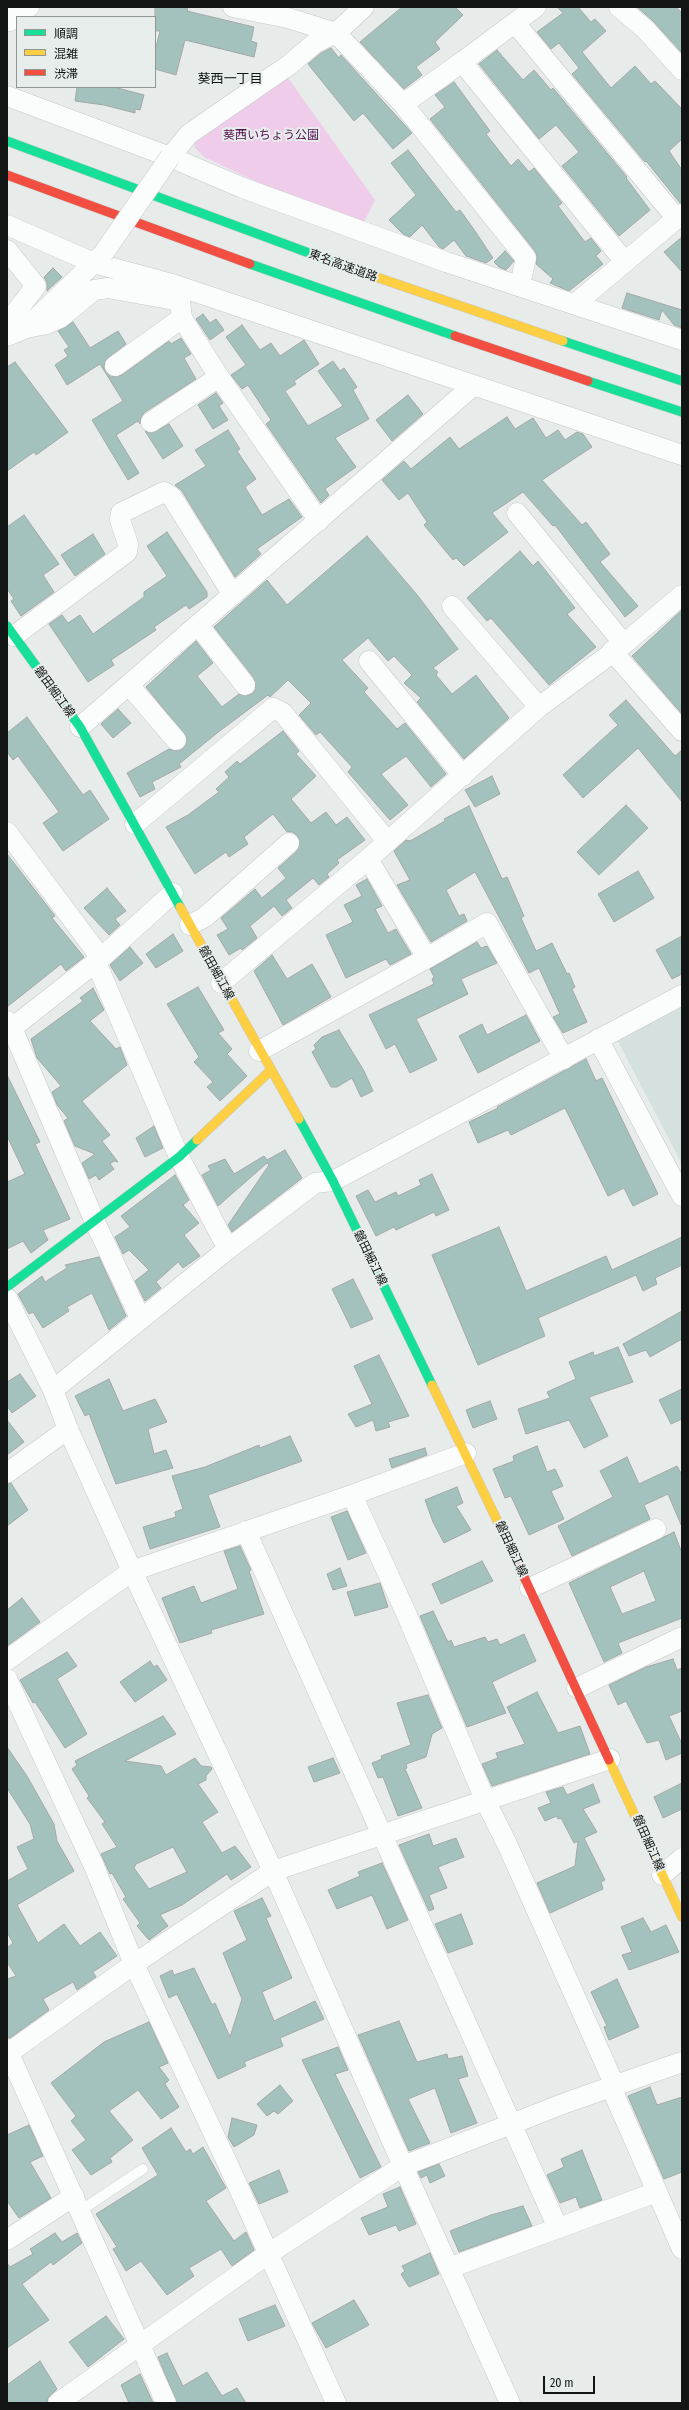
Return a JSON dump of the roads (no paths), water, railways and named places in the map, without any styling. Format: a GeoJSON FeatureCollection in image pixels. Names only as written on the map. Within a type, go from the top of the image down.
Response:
{"type":"FeatureCollection","features":[{"type":"Feature","properties":{"kind":"main road","name":"東名高速道路"},"geometry":{"type":"LineString","coordinates":[[7,141],[389,283],[682,381]]}},
{"type":"Feature","properties":{"kind":"main road"},"geometry":{"type":"LineString","coordinates":[[7,175],[380,311],[682,412]]}},
{"type":"Feature","properties":{"kind":"main road","name":"磐田細江線"},"geometry":{"type":"LineString","coordinates":[[10,631],[80,727],[135,824],[270,1071],[333,1181],[466,1453],[577,1688],[682,1917]]}},
{"type":"Feature","properties":{"kind":"main road"},"geometry":{"type":"LineString","coordinates":[[7,1287],[95,1222],[179,1157],[270,1071]]}},
{"type":"Feature","properties":{"kind":"street"},"geometry":{"type":"LineString","coordinates":[[17,16],[29,7]]}},
{"type":"Feature","properties":{"kind":"street"},"geometry":{"type":"LineString","coordinates":[[233,7],[288,18],[336,33],[403,104],[526,258],[520,285]]}},
{"type":"Feature","properties":{"kind":"street"},"geometry":{"type":"LineString","coordinates":[[7,336],[16,326],[99,258],[170,157],[189,134],[289,65],[315,43],[336,33],[364,7]]}},
{"type":"Feature","properties":{"kind":"street"},"geometry":{"type":"LineString","coordinates":[[403,104],[536,7]]}},
{"type":"Feature","properties":{"kind":"street"},"geometry":{"type":"LineString","coordinates":[[619,7],[645,29],[682,70]]}},
{"type":"Feature","properties":{"kind":"street"},"geometry":{"type":"LineString","coordinates":[[7,17],[10,21],[16,17]]}},
{"type":"Feature","properties":{"kind":"street"},"geometry":{"type":"LineString","coordinates":[[515,23],[679,217],[575,304]]}},
{"type":"Feature","properties":{"kind":"street"},"geometry":{"type":"LineString","coordinates":[[462,62],[625,262]]}},
{"type":"Feature","properties":{"kind":"street"},"geometry":{"type":"LineString","coordinates":[[7,96],[170,157],[243,188],[446,262],[520,285],[682,340]]}},
{"type":"Feature","properties":{"kind":"street"},"geometry":{"type":"LineString","coordinates":[[7,225],[175,285],[682,455]]}},
{"type":"Feature","properties":{"kind":"street"},"geometry":{"type":"LineString","coordinates":[[7,250],[36,286],[16,326]]}},
{"type":"Feature","properties":{"kind":"street"},"geometry":{"type":"LineString","coordinates":[[16,326],[47,324],[60,318],[94,290],[108,288],[181,310],[219,312],[263,318],[272,317]]}},
{"type":"Feature","properties":{"kind":"street"},"geometry":{"type":"LineString","coordinates":[[115,366],[181,310]]}},
{"type":"Feature","properties":{"kind":"street"},"geometry":{"type":"LineString","coordinates":[[181,310],[219,377],[319,521]]}},
{"type":"Feature","properties":{"kind":"street"},"geometry":{"type":"LineString","coordinates":[[151,422],[219,377]]}},
{"type":"Feature","properties":{"kind":"street"},"geometry":{"type":"LineString","coordinates":[[80,727],[474,385]]}},
{"type":"Feature","properties":{"kind":"street"},"geometry":{"type":"LineString","coordinates":[[10,631],[127,552],[128,544],[120,520],[121,513],[164,492],[172,497],[233,595]]}},
{"type":"Feature","properties":{"kind":"street"},"geometry":{"type":"LineString","coordinates":[[517,513],[682,731]]}},
{"type":"Feature","properties":{"kind":"street"},"geometry":{"type":"LineString","coordinates":[[221,983],[368,859],[540,707],[682,595]]}},
{"type":"Feature","properties":{"kind":"street"},"geometry":{"type":"LineString","coordinates":[[452,606],[540,707]]}},
{"type":"Feature","properties":{"kind":"street"},"geometry":{"type":"LineString","coordinates":[[198,625],[245,685]]}},
{"type":"Feature","properties":{"kind":"street"},"geometry":{"type":"LineString","coordinates":[[369,661],[463,776]]}},
{"type":"Feature","properties":{"kind":"street"},"geometry":{"type":"LineString","coordinates":[[129,685],[176,740]]}},
{"type":"Feature","properties":{"kind":"street"},"geometry":{"type":"LineString","coordinates":[[135,824],[273,708],[283,712],[387,841]]}},
{"type":"Feature","properties":{"kind":"street"},"geometry":{"type":"LineString","coordinates":[[7,832],[98,960],[179,1157],[228,1249]]}},
{"type":"Feature","properties":{"kind":"street"},"geometry":{"type":"LineString","coordinates":[[190,925],[205,917],[289,843]]}},
{"type":"Feature","properties":{"kind":"street"},"geometry":{"type":"LineString","coordinates":[[368,859],[427,958]]}},
{"type":"Feature","properties":{"kind":"street"},"geometry":{"type":"LineString","coordinates":[[140,1318],[95,1222],[9,1027],[98,960],[173,894]]}},
{"type":"Feature","properties":{"kind":"street"},"geometry":{"type":"LineString","coordinates":[[259,1051],[487,923],[564,1059]]}},
{"type":"Feature","properties":{"kind":"street"},"geometry":{"type":"LineString","coordinates":[[53,1390],[140,1318],[315,1183],[333,1181],[682,995]]}},
{"type":"Feature","properties":{"kind":"street"},"geometry":{"type":"LineString","coordinates":[[598,1039],[682,1196]]}},
{"type":"Feature","properties":{"kind":"street"},"geometry":{"type":"LineString","coordinates":[[7,1298],[53,1390],[68,1429],[132,1570],[273,1871],[403,2166],[510,2403]]}},
{"type":"Feature","properties":{"kind":"street"},"geometry":{"type":"LineString","coordinates":[[7,1473],[68,1429]]}},
{"type":"Feature","properties":{"kind":"street"},"geometry":{"type":"LineString","coordinates":[[7,1660],[132,1570],[352,1496],[466,1453]]}},
{"type":"Feature","properties":{"kind":"street"},"geometry":{"type":"LineString","coordinates":[[352,1496],[406,1613],[486,1802],[507,1844],[682,2249]]}},
{"type":"Feature","properties":{"kind":"street"},"geometry":{"type":"LineString","coordinates":[[530,1588],[656,1529]]}},
{"type":"Feature","properties":{"kind":"street"},"geometry":{"type":"LineString","coordinates":[[246,1531],[382,1834],[427,1939],[513,2124],[558,2228]]}},
{"type":"Feature","properties":{"kind":"street"},"geometry":{"type":"LineString","coordinates":[[577,1688],[682,1637]]}},
{"type":"Feature","properties":{"kind":"street"},"geometry":{"type":"LineString","coordinates":[[7,1679],[94,1866],[134,1964],[336,2403]]}},
{"type":"Feature","properties":{"kind":"street"},"geometry":{"type":"LineString","coordinates":[[166,2403],[8,2052],[134,1964],[273,1871],[382,1834],[486,1802],[610,1759]]}},
{"type":"Feature","properties":{"kind":"street"},"geometry":{"type":"LineString","coordinates":[[662,1875],[682,1858]]}},
{"type":"Feature","properties":{"kind":"street"},"geometry":{"type":"LineString","coordinates":[[58,2403],[140,2343],[268,2254],[403,2166],[682,2062]]}},
{"type":"Feature","properties":{"kind":"street"},"geometry":{"type":"LineString","coordinates":[[449,2268],[657,2192]]}},
{"type":"Feature","properties":{"kind":"street"},"geometry":{"type":"LineString","coordinates":[[7,2240],[77,2204]]}},
{"type":"Feature","properties":{"kind":"lane"},"geometry":{"type":"LineString","coordinates":[[77,2204],[143,2169]]}},
{"type":"Feature","properties":{"kind":"district","name":"葵西一丁目"},"geometry":{"type":"Point","coordinates":[230,79]}},
{"type":"Feature","properties":{"kind":"park label","name":"葵西いちょう公園"},"geometry":{"type":"Point","coordinates":[271,136]}}]}
